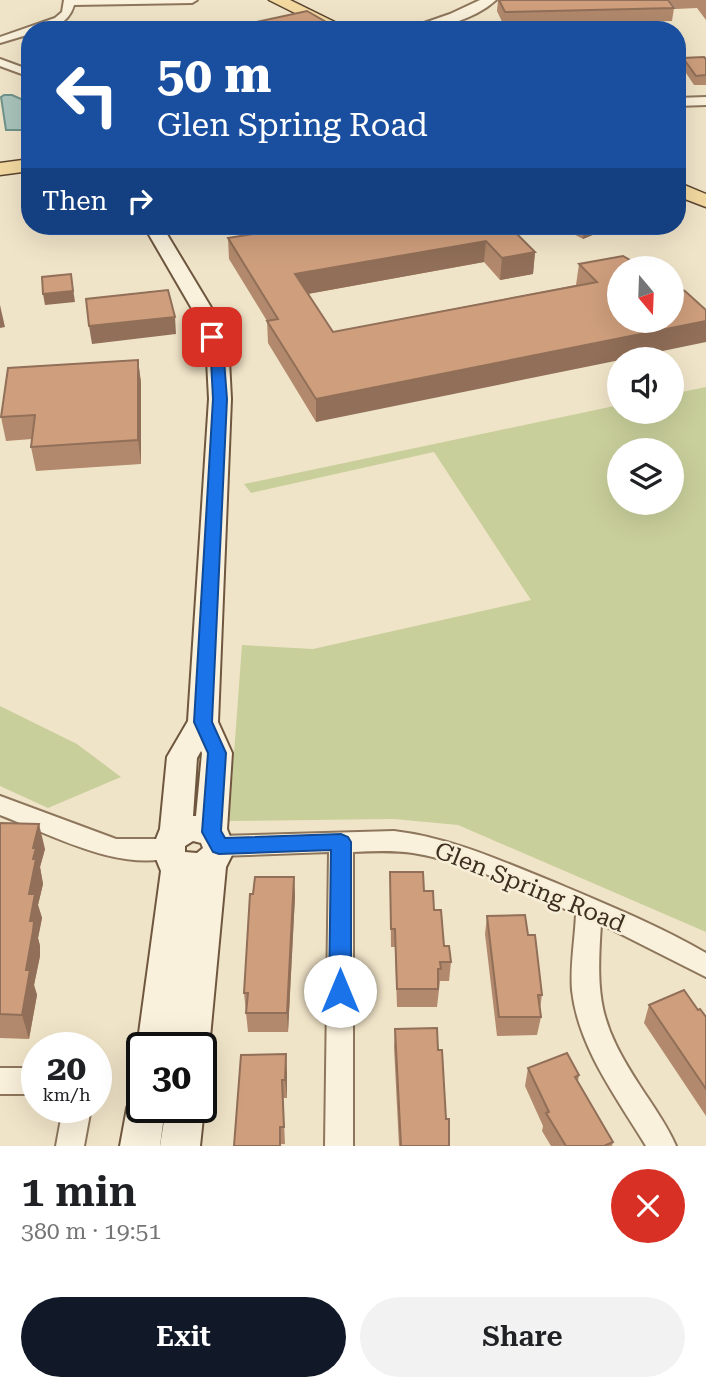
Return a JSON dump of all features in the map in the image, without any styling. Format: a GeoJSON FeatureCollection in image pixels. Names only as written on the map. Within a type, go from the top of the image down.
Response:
{"type":"FeatureCollection","features":[{"type":"Feature","properties":{"kind":"main road"},"geometry":{"type":"LineString","coordinates":[[277,0],[323,21]]}},
{"type":"Feature","properties":{"kind":"main road"},"geometry":{"type":"LineString","coordinates":[[299,0],[344,21]]}},
{"type":"Feature","properties":{"kind":"main road"},"geometry":{"type":"LineString","coordinates":[[0,155],[21,154]]}},
{"type":"Feature","properties":{"kind":"main road"},"geometry":{"type":"LineString","coordinates":[[0,169],[21,158]]}},
{"type":"Feature","properties":{"kind":"main road"},"geometry":{"type":"LineString","coordinates":[[686,192],[706,201]]}},
{"type":"Feature","properties":{"kind":"main road"},"geometry":{"type":"LineString","coordinates":[[158,235],[205,314],[218,360],[220,399],[203,722],[182,757],[194,848],[191,1032]]}},
{"type":"Feature","properties":{"kind":"main road"},"geometry":{"type":"LineString","coordinates":[[158,1032],[194,848]]}},
{"type":"Feature","properties":{"kind":"main road"},"geometry":{"type":"LineString","coordinates":[[140,1146],[144,1123]]}},
{"type":"Feature","properties":{"kind":"main road"},"geometry":{"type":"LineString","coordinates":[[180,1146],[183,1123]]}},
{"type":"Feature","properties":{"kind":"street"},"geometry":{"type":"LineString","coordinates":[[55,21],[63,18],[70,1],[192,0]]}},
{"type":"Feature","properties":{"kind":"street"},"geometry":{"type":"LineString","coordinates":[[441,21],[490,0]]}},
{"type":"Feature","properties":{"kind":"street"},"geometry":{"type":"LineString","coordinates":[[0,40],[21,33]]}},
{"type":"Feature","properties":{"kind":"street"},"geometry":{"type":"LineString","coordinates":[[0,62],[21,70]]}},
{"type":"Feature","properties":{"kind":"street"},"geometry":{"type":"LineString","coordinates":[[0,72],[21,80]]}},
{"type":"Feature","properties":{"kind":"street"},"geometry":{"type":"LineString","coordinates":[[686,102],[706,102]]}},
{"type":"Feature","properties":{"kind":"street"},"geometry":{"type":"LineString","coordinates":[[686,114],[706,113]]}},
{"type":"Feature","properties":{"kind":"street","name":"Glen Spring Road"},"geometry":{"type":"LineString","coordinates":[[0,805],[115,849],[341,842],[422,843],[444,849],[589,908],[685,953],[706,966]]}},
{"type":"Feature","properties":{"kind":"street"},"geometry":{"type":"LineString","coordinates":[[339,1146],[341,842]]}},
{"type":"Feature","properties":{"kind":"street"},"geometry":{"type":"LineString","coordinates":[[589,908],[585,989],[590,1017],[601,1044],[662,1146]]}},
{"type":"Feature","properties":{"kind":"street"},"geometry":{"type":"LineString","coordinates":[[0,1081],[21,1081]]}},
{"type":"Feature","properties":{"kind":"street"},"geometry":{"type":"LineString","coordinates":[[70,1146],[74,1123]]}},
{"type":"Feature","properties":{"kind":"green space"},"geometry":{"type":"Polygon","coordinates":[[[706,387],[706,932],[458,825],[394,819],[229,821],[242,645],[313,649],[531,600],[434,452],[251,493],[244,484],[607,408],[607,424],[684,424],[684,392],[706,387]]]}},
{"type":"Feature","properties":{"kind":"green space"},"geometry":{"type":"Polygon","coordinates":[[[0,706],[77,744],[121,777],[48,808],[0,786],[0,706]]]}},
{"type":"Feature","properties":{"kind":"water"},"geometry":{"type":"Polygon","coordinates":[[[12,95],[21,99],[21,130],[6,130],[1,97],[12,95]]]}},
{"type":"Feature","properties":{"kind":"building"},"geometry":{"type":"Polygon","coordinates":[[[499,0],[668,0],[674,8],[505,12],[499,0]]]}},
{"type":"Feature","properties":{"kind":"building"},"geometry":{"type":"Polygon","coordinates":[[[307,11],[324,21],[261,21],[307,11]]]}},
{"type":"Feature","properties":{"kind":"building"},"geometry":{"type":"Polygon","coordinates":[[[704,57],[706,75],[696,76],[686,58],[704,57]]]}},
{"type":"Feature","properties":{"kind":"building"},"geometry":{"type":"Polygon","coordinates":[[[246,235],[518,235],[535,252],[502,258],[486,241],[295,274],[333,332],[597,282],[579,264],[607,259],[607,333],[646,333],[316,399],[267,321],[278,319],[228,238],[246,235]]]}},
{"type":"Feature","properties":{"kind":"building"},"geometry":{"type":"Polygon","coordinates":[[[71,274],[73,291],[43,294],[42,277],[71,274]]]}},
{"type":"Feature","properties":{"kind":"building"},"geometry":{"type":"Polygon","coordinates":[[[168,290],[175,317],[89,326],[86,299],[168,290]]]}},
{"type":"Feature","properties":{"kind":"building"},"geometry":{"type":"Polygon","coordinates":[[[684,290],[706,310],[706,321],[684,325],[684,290]]]}},
{"type":"Feature","properties":{"kind":"building"},"geometry":{"type":"Polygon","coordinates":[[[138,360],[138,440],[31,447],[35,415],[1,417],[8,368],[138,360]]]}},
{"type":"Feature","properties":{"kind":"building"},"geometry":{"type":"Polygon","coordinates":[[[0,823],[39,824],[33,848],[36,848],[33,859],[36,859],[29,894],[35,894],[30,921],[34,921],[33,931],[26,970],[30,970],[22,1015],[0,1014],[0,823]]]}},
{"type":"Feature","properties":{"kind":"building"},"geometry":{"type":"Polygon","coordinates":[[[390,872],[423,872],[424,891],[433,891],[434,910],[441,910],[444,946],[449,946],[451,962],[440,962],[438,989],[397,989],[395,929],[391,929],[390,872]]]}},
{"type":"Feature","properties":{"kind":"building"},"geometry":{"type":"Polygon","coordinates":[[[255,877],[294,877],[287,1013],[246,1013],[248,993],[244,993],[250,894],[253,894],[255,877]]]}},
{"type":"Feature","properties":{"kind":"building"},"geometry":{"type":"Polygon","coordinates":[[[525,915],[528,935],[535,935],[542,995],[538,995],[541,1017],[499,1017],[487,916],[525,915]]]}},
{"type":"Feature","properties":{"kind":"building"},"geometry":{"type":"Polygon","coordinates":[[[684,990],[706,1017],[706,1089],[649,1005],[684,990]]]}},
{"type":"Feature","properties":{"kind":"building"},"geometry":{"type":"Polygon","coordinates":[[[437,1028],[438,1050],[442,1050],[449,1146],[401,1146],[395,1029],[437,1028]]]}},
{"type":"Feature","properties":{"kind":"building"},"geometry":{"type":"Polygon","coordinates":[[[567,1053],[579,1075],[575,1077],[613,1142],[604,1146],[566,1146],[546,1113],[549,1112],[528,1068],[567,1053]]]}},
{"type":"Feature","properties":{"kind":"building"},"geometry":{"type":"Polygon","coordinates":[[[286,1054],[285,1080],[282,1080],[284,1127],[280,1127],[280,1146],[234,1146],[241,1055],[286,1054]]]}},
{"type":"Feature","properties":{"kind":"route"},"geometry":{"type":"LineString","coordinates":[[212,337],[218,360],[220,399],[203,722],[217,753],[211,832],[216,836],[219,846],[341,842],[340,991]]}}]}
